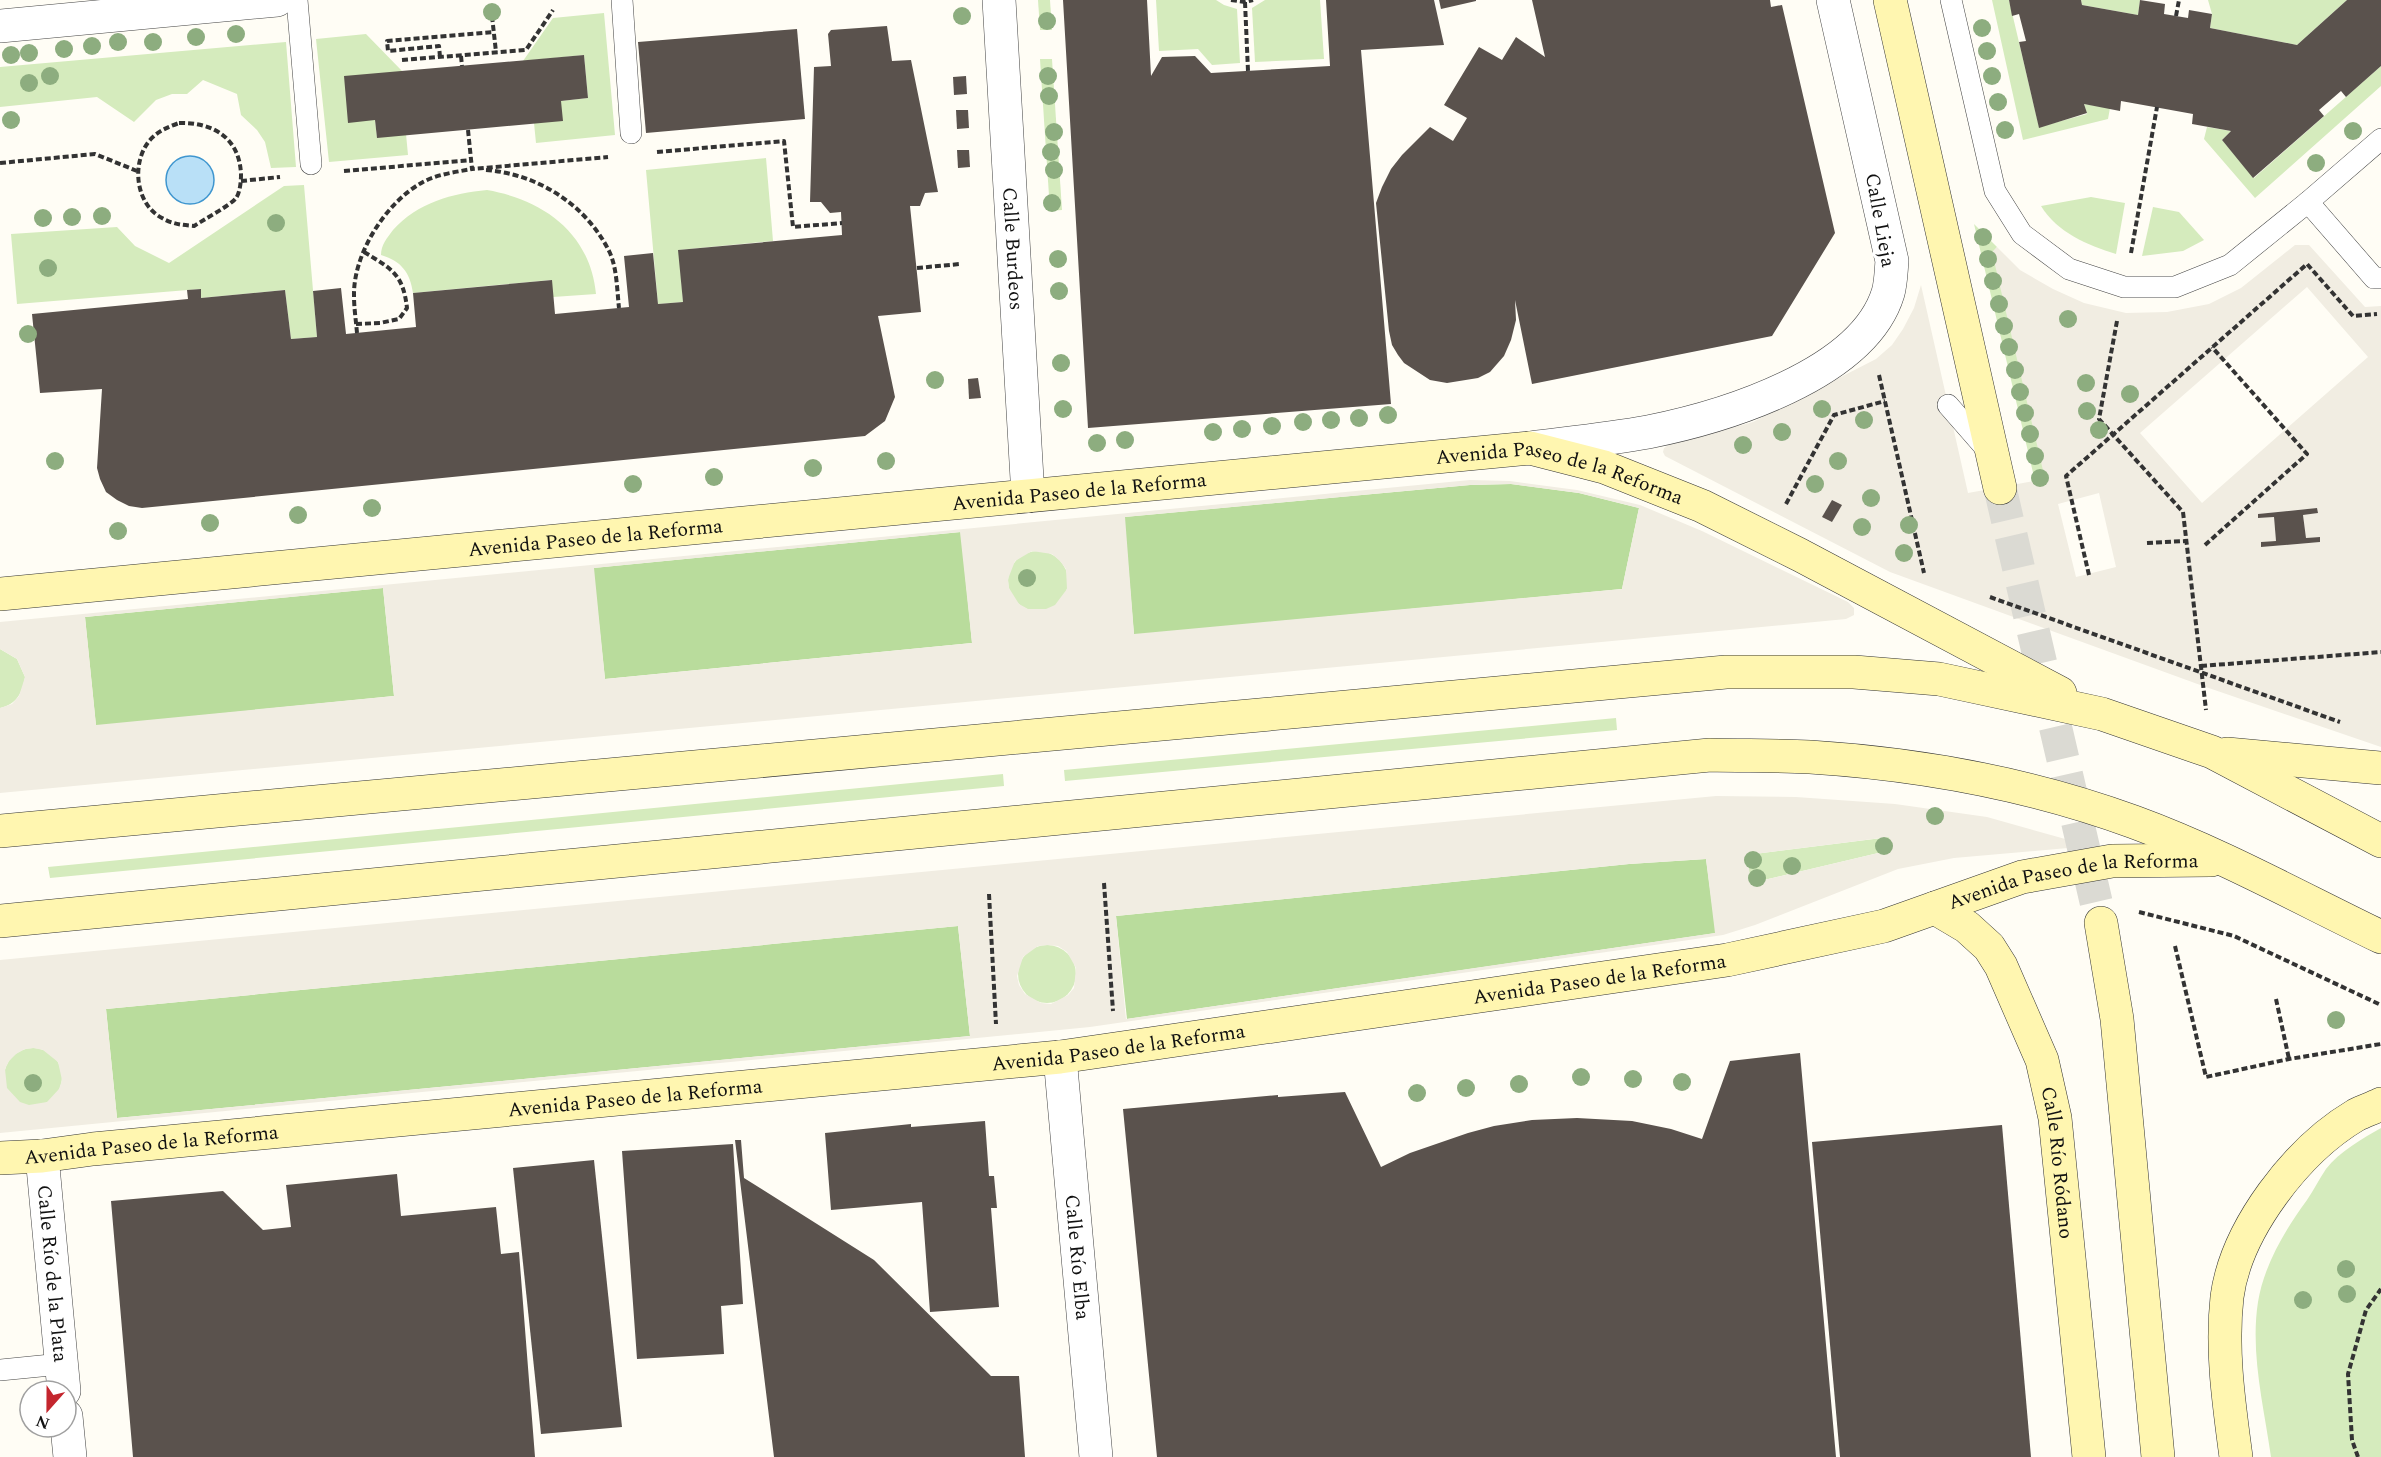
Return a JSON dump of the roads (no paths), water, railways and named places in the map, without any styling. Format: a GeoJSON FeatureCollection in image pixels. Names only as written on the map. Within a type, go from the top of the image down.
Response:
{"type":"FeatureCollection","features":[{"type":"Feature","properties":{"kind":"main road"},"geometry":{"type":"LineString","coordinates":[[1890,0],[2000,488]]}},
{"type":"Feature","properties":{"kind":"main road","name":"Avenida Paseo de la Reforma"},"geometry":{"type":"LineString","coordinates":[[0,594],[1530,448],[1605,467],[1701,506],[1800,555],[2102,714]]}},
{"type":"Feature","properties":{"kind":"main road","name":"Avenida Paseo de la Reforma"},"geometry":{"type":"LineString","coordinates":[[0,831],[1726,672],[1854,672],[1939,679],[2102,714],[2212,752],[2381,841]]}},
{"type":"Feature","properties":{"kind":"main road"},"geometry":{"type":"LineString","coordinates":[[2212,752],[2381,768]]}},
{"type":"Feature","properties":{"kind":"main road","name":"Avenida Paseo de la Reforma"},"geometry":{"type":"LineString","coordinates":[[0,921],[1710,756],[1809,757],[1911,767],[1984,778],[2046,794],[2135,822],[2222,860],[2381,938]]}},
{"type":"Feature","properties":{"kind":"main road","name":"Avenida Paseo de la Reforma"},"geometry":{"type":"LineString","coordinates":[[0,1158],[42,1156],[1060,1057],[1727,960],[1884,926],[2022,877],[2112,861],[2222,860]]}},
{"type":"Feature","properties":{"kind":"main road","name":"Calle Río Ródano"},"geometry":{"type":"LineString","coordinates":[[1935,908],[1967,927],[1989,947],[2001,966],[2042,1060],[2055,1118],[2089,1457]]}},
{"type":"Feature","properties":{"kind":"main road"},"geometry":{"type":"LineString","coordinates":[[2115,916],[2117,1019],[2158,1457]]}},
{"type":"Feature","properties":{"kind":"main road"},"geometry":{"type":"LineString","coordinates":[[2235,1457],[2224,1358],[2228,1296],[2244,1238],[2277,1189],[2312,1148],[2356,1116],[2381,1104]]}},
{"type":"Feature","properties":{"kind":"street"},"geometry":{"type":"LineString","coordinates":[[0,26],[277,0]]}},
{"type":"Feature","properties":{"kind":"street","name":"Calle Burdeos"},"geometry":{"type":"LineString","coordinates":[[999,0],[1028,496]]}},
{"type":"Feature","properties":{"kind":"street","name":"Calle Lieja"},"geometry":{"type":"LineString","coordinates":[[1530,448],[1647,432],[1712,417],[1776,392],[1832,363],[1853,346],[1869,328],[1889,291],[1892,261],[1833,0]]}},
{"type":"Feature","properties":{"kind":"street","name":"Calle Río Elba"},"geometry":{"type":"LineString","coordinates":[[1060,1057],[1096,1457]]}},
{"type":"Feature","properties":{"kind":"street","name":"Calle Río de la Plata"},"geometry":{"type":"LineString","coordinates":[[42,1156],[62,1377]]}},
{"type":"Feature","properties":{"kind":"street"},"geometry":{"type":"LineString","coordinates":[[68,1439],[70,1457]]}},
{"type":"Feature","properties":{"kind":"lane"},"geometry":{"type":"LineString","coordinates":[[297,0],[311,164]]}},
{"type":"Feature","properties":{"kind":"lane"},"geometry":{"type":"LineString","coordinates":[[622,0],[631,134]]}},
{"type":"Feature","properties":{"kind":"lane"},"geometry":{"type":"LineString","coordinates":[[1951,0],[1995,191],[2022,234],[2069,269],[2124,287],[2175,286],[2230,266],[2381,139]]}},
{"type":"Feature","properties":{"kind":"lane"},"geometry":{"type":"LineString","coordinates":[[2308,202],[2374,278],[2381,278]]}},
{"type":"Feature","properties":{"kind":"lane"},"geometry":{"type":"LineString","coordinates":[[1948,405],[1993,455]]}},
{"type":"Feature","properties":{"kind":"lane"},"geometry":{"type":"LineString","coordinates":[[0,1370],[62,1377]]}},
{"type":"Feature","properties":{"kind":"water"},"geometry":{"type":"Polygon","coordinates":[[[190,156],[207,163],[214,180],[207,197],[190,204],[173,197],[166,180],[173,163],[190,156]]]}},
{"type":"Feature","properties":{"kind":"tunnel"},"geometry":{"type":"LineString","coordinates":[[2000,488],[2101,923]]}}]}
